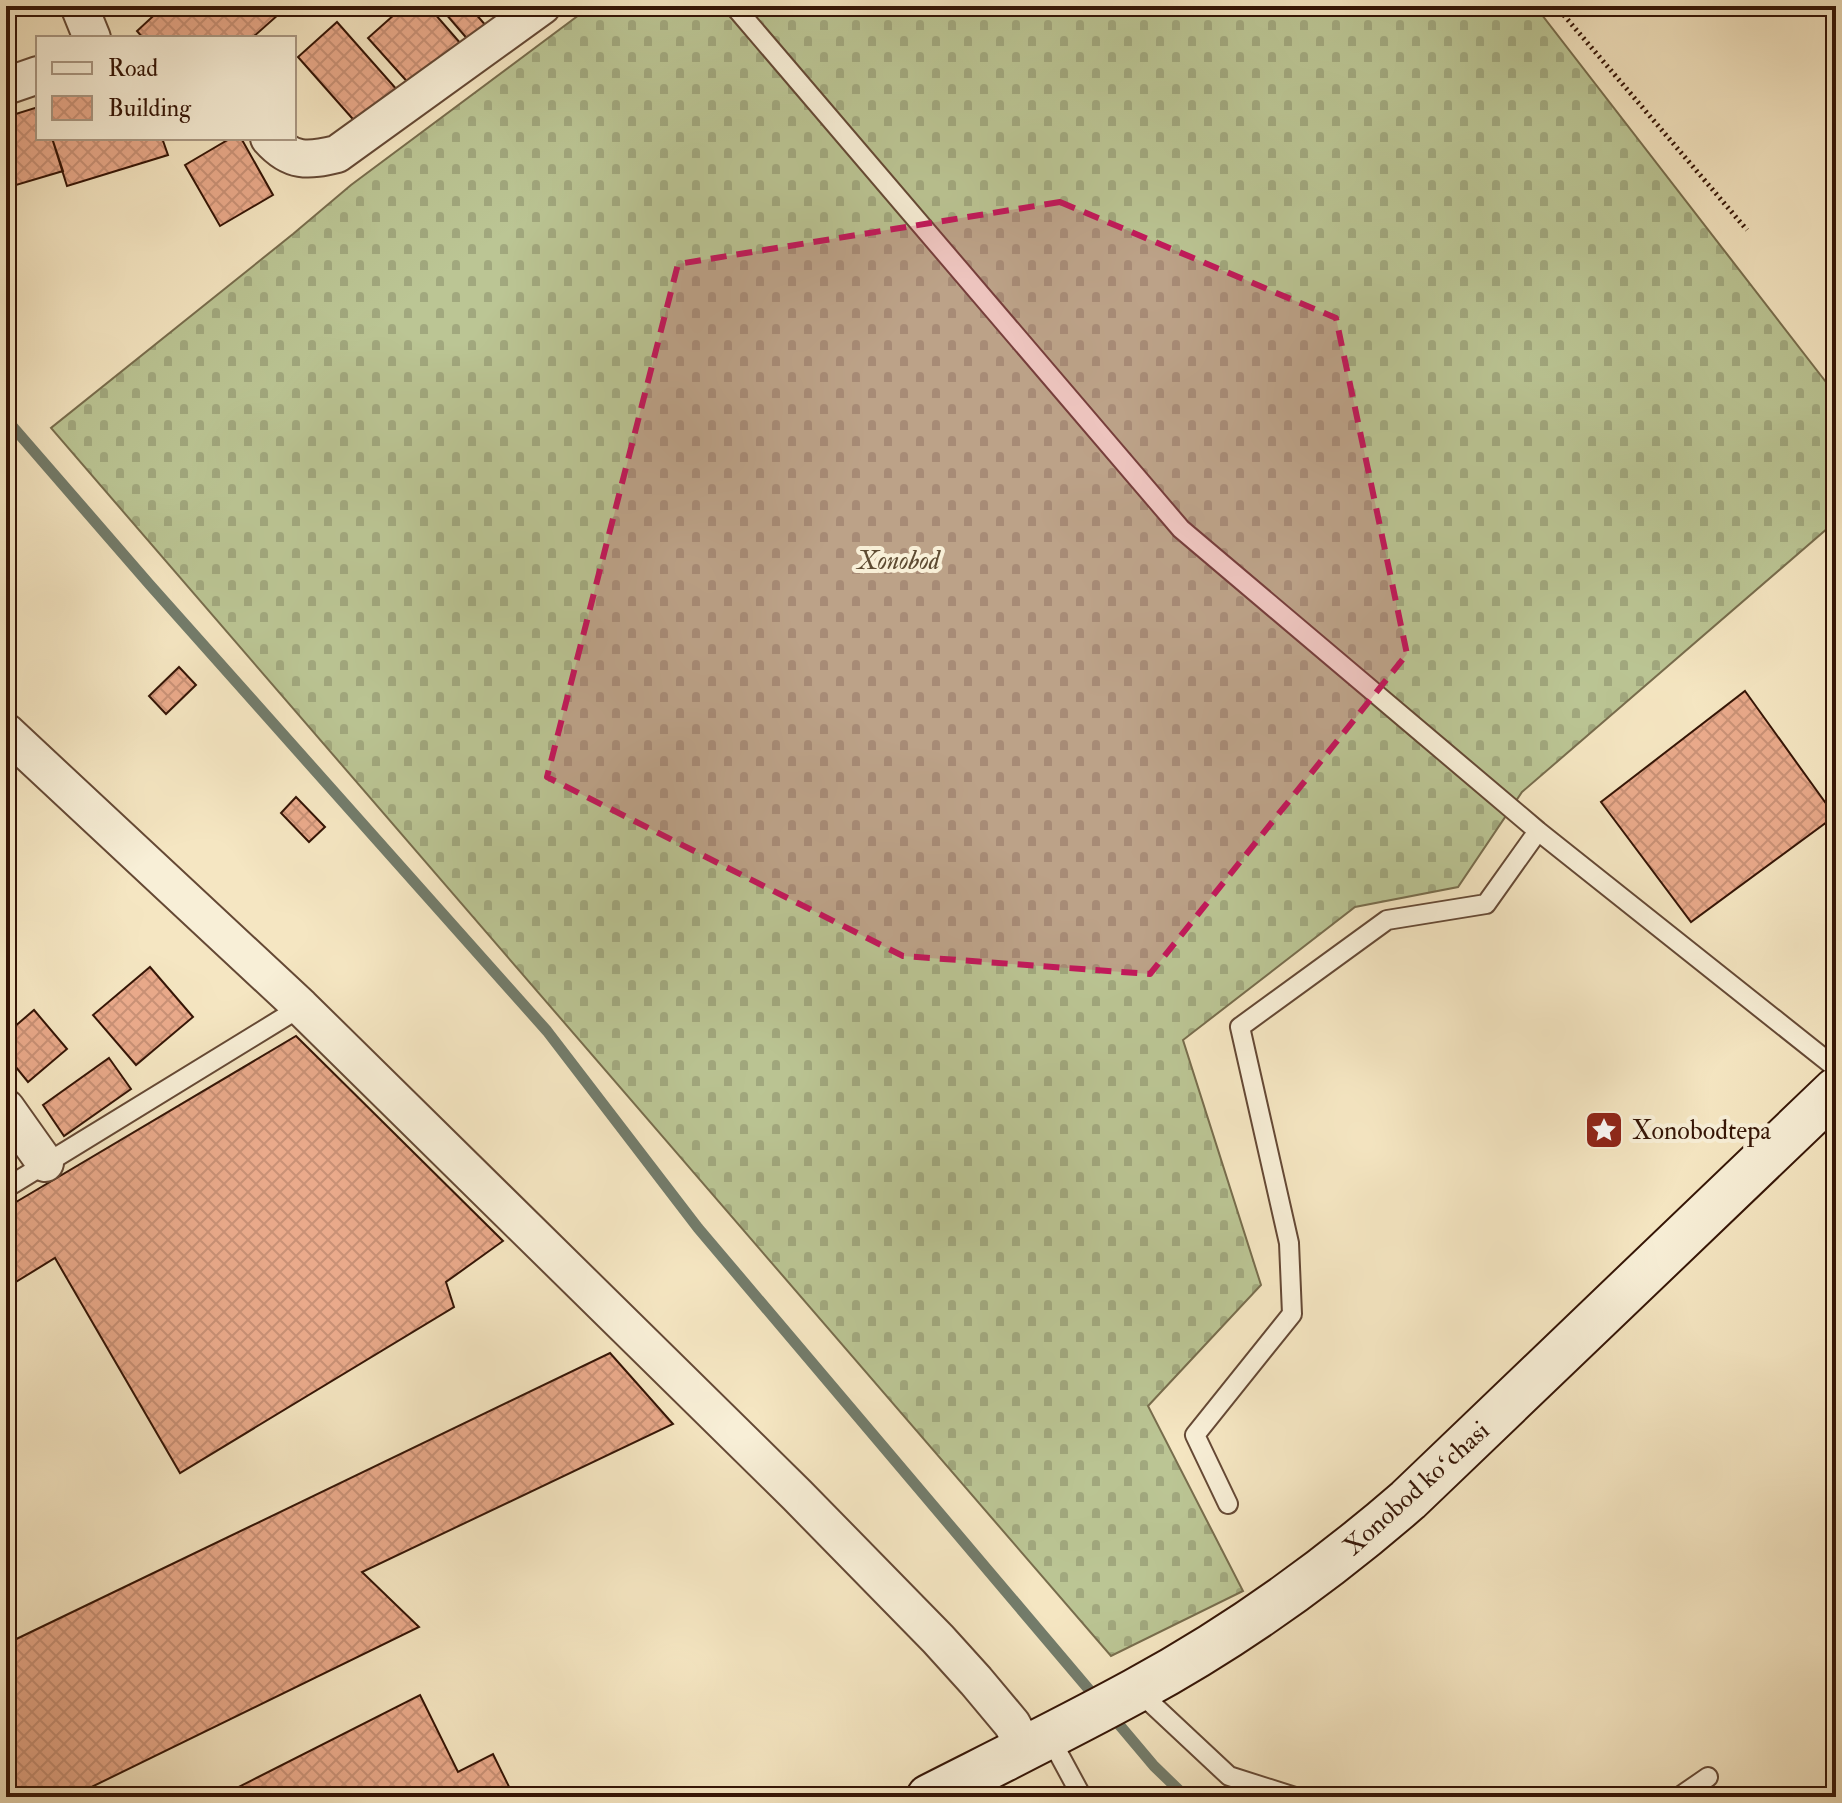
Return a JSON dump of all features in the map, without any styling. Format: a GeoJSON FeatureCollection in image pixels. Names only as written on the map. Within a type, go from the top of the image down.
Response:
{"type":"FeatureCollection","features":[{"type":"Feature","properties":{"kind":"main road","name":"Xonobod koʻchasi"},"geometry":{"type":"LineString","coordinates":[[929,1797],[1115,1702],[1210,1646],[1301,1586],[1374,1530],[1836,1090]]}},
{"type":"Feature","properties":{"kind":"street"},"geometry":{"type":"LineString","coordinates":[[79,6],[91,36]]}},
{"type":"Feature","properties":{"kind":"street"},"geometry":{"type":"LineString","coordinates":[[271,140],[286,154],[300,159],[337,154],[542,6]]}},
{"type":"Feature","properties":{"kind":"street"},"geometry":{"type":"LineString","coordinates":[[6,86],[36,76]]}},
{"type":"Feature","properties":{"kind":"street"},"geometry":{"type":"LineString","coordinates":[[6,732],[301,1007],[797,1495],[938,1639],[1012,1724],[1037,1742]]}},
{"type":"Feature","properties":{"kind":"street"},"geometry":{"type":"LineString","coordinates":[[6,1108],[45,1163]]}},
{"type":"Feature","properties":{"kind":"lane"},"geometry":{"type":"LineString","coordinates":[[734,6],[1181,529],[1538,831],[1836,1068]]}},
{"type":"Feature","properties":{"kind":"lane"},"geometry":{"type":"LineString","coordinates":[[1228,1504],[1195,1435],[1292,1314],[1289,1243],[1240,1027],[1387,920],[1486,904],[1538,831]]}},
{"type":"Feature","properties":{"kind":"lane"},"geometry":{"type":"LineString","coordinates":[[6,1188],[301,1007]]}},
{"type":"Feature","properties":{"kind":"lane"},"geometry":{"type":"LineString","coordinates":[[1115,1702],[1229,1776],[1295,1797]]}},
{"type":"Feature","properties":{"kind":"lane"},"geometry":{"type":"LineString","coordinates":[[1037,1742],[1082,1797]]}},
{"type":"Feature","properties":{"kind":"lane"},"geometry":{"type":"LineString","coordinates":[[1679,1797],[1708,1777]]}},
{"type":"Feature","properties":{"kind":"path"},"geometry":{"type":"LineString","coordinates":[[1556,6],[1747,230]]}},
{"type":"Feature","properties":{"kind":"highlighted area"},"geometry":{"type":"Polygon","coordinates":[[[1060,202],[1336,318],[1407,654],[1150,974],[903,956],[547,777],[678,264],[1060,202]]]}},
{"type":"Feature","properties":{"kind":"green space","name":"Xonobod"},"geometry":{"type":"Polygon","coordinates":[[[591,6],[1535,6],[1836,395],[1836,521],[1522,792],[1458,887],[1355,907],[1183,1040],[1261,1285],[1148,1406],[1243,1591],[1111,1656],[51,428],[351,185],[591,6]]]}},
{"type":"Feature","properties":{"kind":"building"},"geometry":{"type":"Polygon","coordinates":[[[164,6],[288,6],[254,36],[141,36],[137,31],[164,6]]]}},
{"type":"Feature","properties":{"kind":"building"},"geometry":{"type":"Polygon","coordinates":[[[404,6],[428,6],[461,44],[412,87],[368,38],[404,6]]]}},
{"type":"Feature","properties":{"kind":"building"},"geometry":{"type":"Polygon","coordinates":[[[439,6],[469,6],[487,27],[470,42],[439,6]]]}},
{"type":"Feature","properties":{"kind":"building"},"geometry":{"type":"Polygon","coordinates":[[[337,22],[398,91],[359,126],[298,57],[337,22]]]}},
{"type":"Feature","properties":{"kind":"building"},"geometry":{"type":"Polygon","coordinates":[[[36,108],[36,140],[53,140],[63,171],[6,188],[6,117],[36,108]]]}},
{"type":"Feature","properties":{"kind":"building"},"geometry":{"type":"Polygon","coordinates":[[[53,140],[163,140],[168,155],[67,186],[53,140]]]}},
{"type":"Feature","properties":{"kind":"building"},"geometry":{"type":"Polygon","coordinates":[[[228,140],[242,140],[273,195],[220,226],[185,165],[228,140]]]}},
{"type":"Feature","properties":{"kind":"building"},"geometry":{"type":"Polygon","coordinates":[[[179,667],[196,685],[166,714],[149,696],[179,667]]]}},
{"type":"Feature","properties":{"kind":"building"},"geometry":{"type":"Polygon","coordinates":[[[1745,691],[1835,816],[1691,922],[1601,802],[1745,691]]]}},
{"type":"Feature","properties":{"kind":"building"},"geometry":{"type":"Polygon","coordinates":[[[296,797],[325,827],[309,842],[281,813],[296,797]]]}},
{"type":"Feature","properties":{"kind":"building"},"geometry":{"type":"Polygon","coordinates":[[[150,967],[193,1017],[136,1065],[93,1015],[150,967]]]}},
{"type":"Feature","properties":{"kind":"building"},"geometry":{"type":"Polygon","coordinates":[[[34,1010],[67,1049],[28,1082],[6,1055],[6,1034],[34,1010]]]}},
{"type":"Feature","properties":{"kind":"building"},"geometry":{"type":"Polygon","coordinates":[[[296,1036],[503,1241],[446,1282],[454,1307],[180,1473],[55,1258],[6,1288],[6,1208],[296,1036]]]}},
{"type":"Feature","properties":{"kind":"building"},"geometry":{"type":"Polygon","coordinates":[[[109,1058],[131,1089],[64,1136],[43,1105],[109,1058]]]}},
{"type":"Feature","properties":{"kind":"building"},"geometry":{"type":"Polygon","coordinates":[[[610,1353],[673,1424],[362,1572],[419,1627],[71,1797],[6,1797],[6,1644],[610,1353]]]}},
{"type":"Feature","properties":{"kind":"building"},"geometry":{"type":"Polygon","coordinates":[[[420,1695],[458,1772],[493,1754],[514,1797],[219,1797],[420,1695]]]}},
{"type":"Feature","properties":{"kind":"waterway"},"geometry":{"type":"LineString","coordinates":[[6,419],[547,1031],[698,1228],[1097,1699]]}},
{"type":"Feature","properties":{"kind":"waterway"},"geometry":{"type":"LineString","coordinates":[[1111,1715],[1154,1766],[1186,1797]]}},
{"type":"Feature","properties":{"kind":"place","name":"Xonobodtepa"},"geometry":{"type":"Point","coordinates":[1604,1130]}}]}
